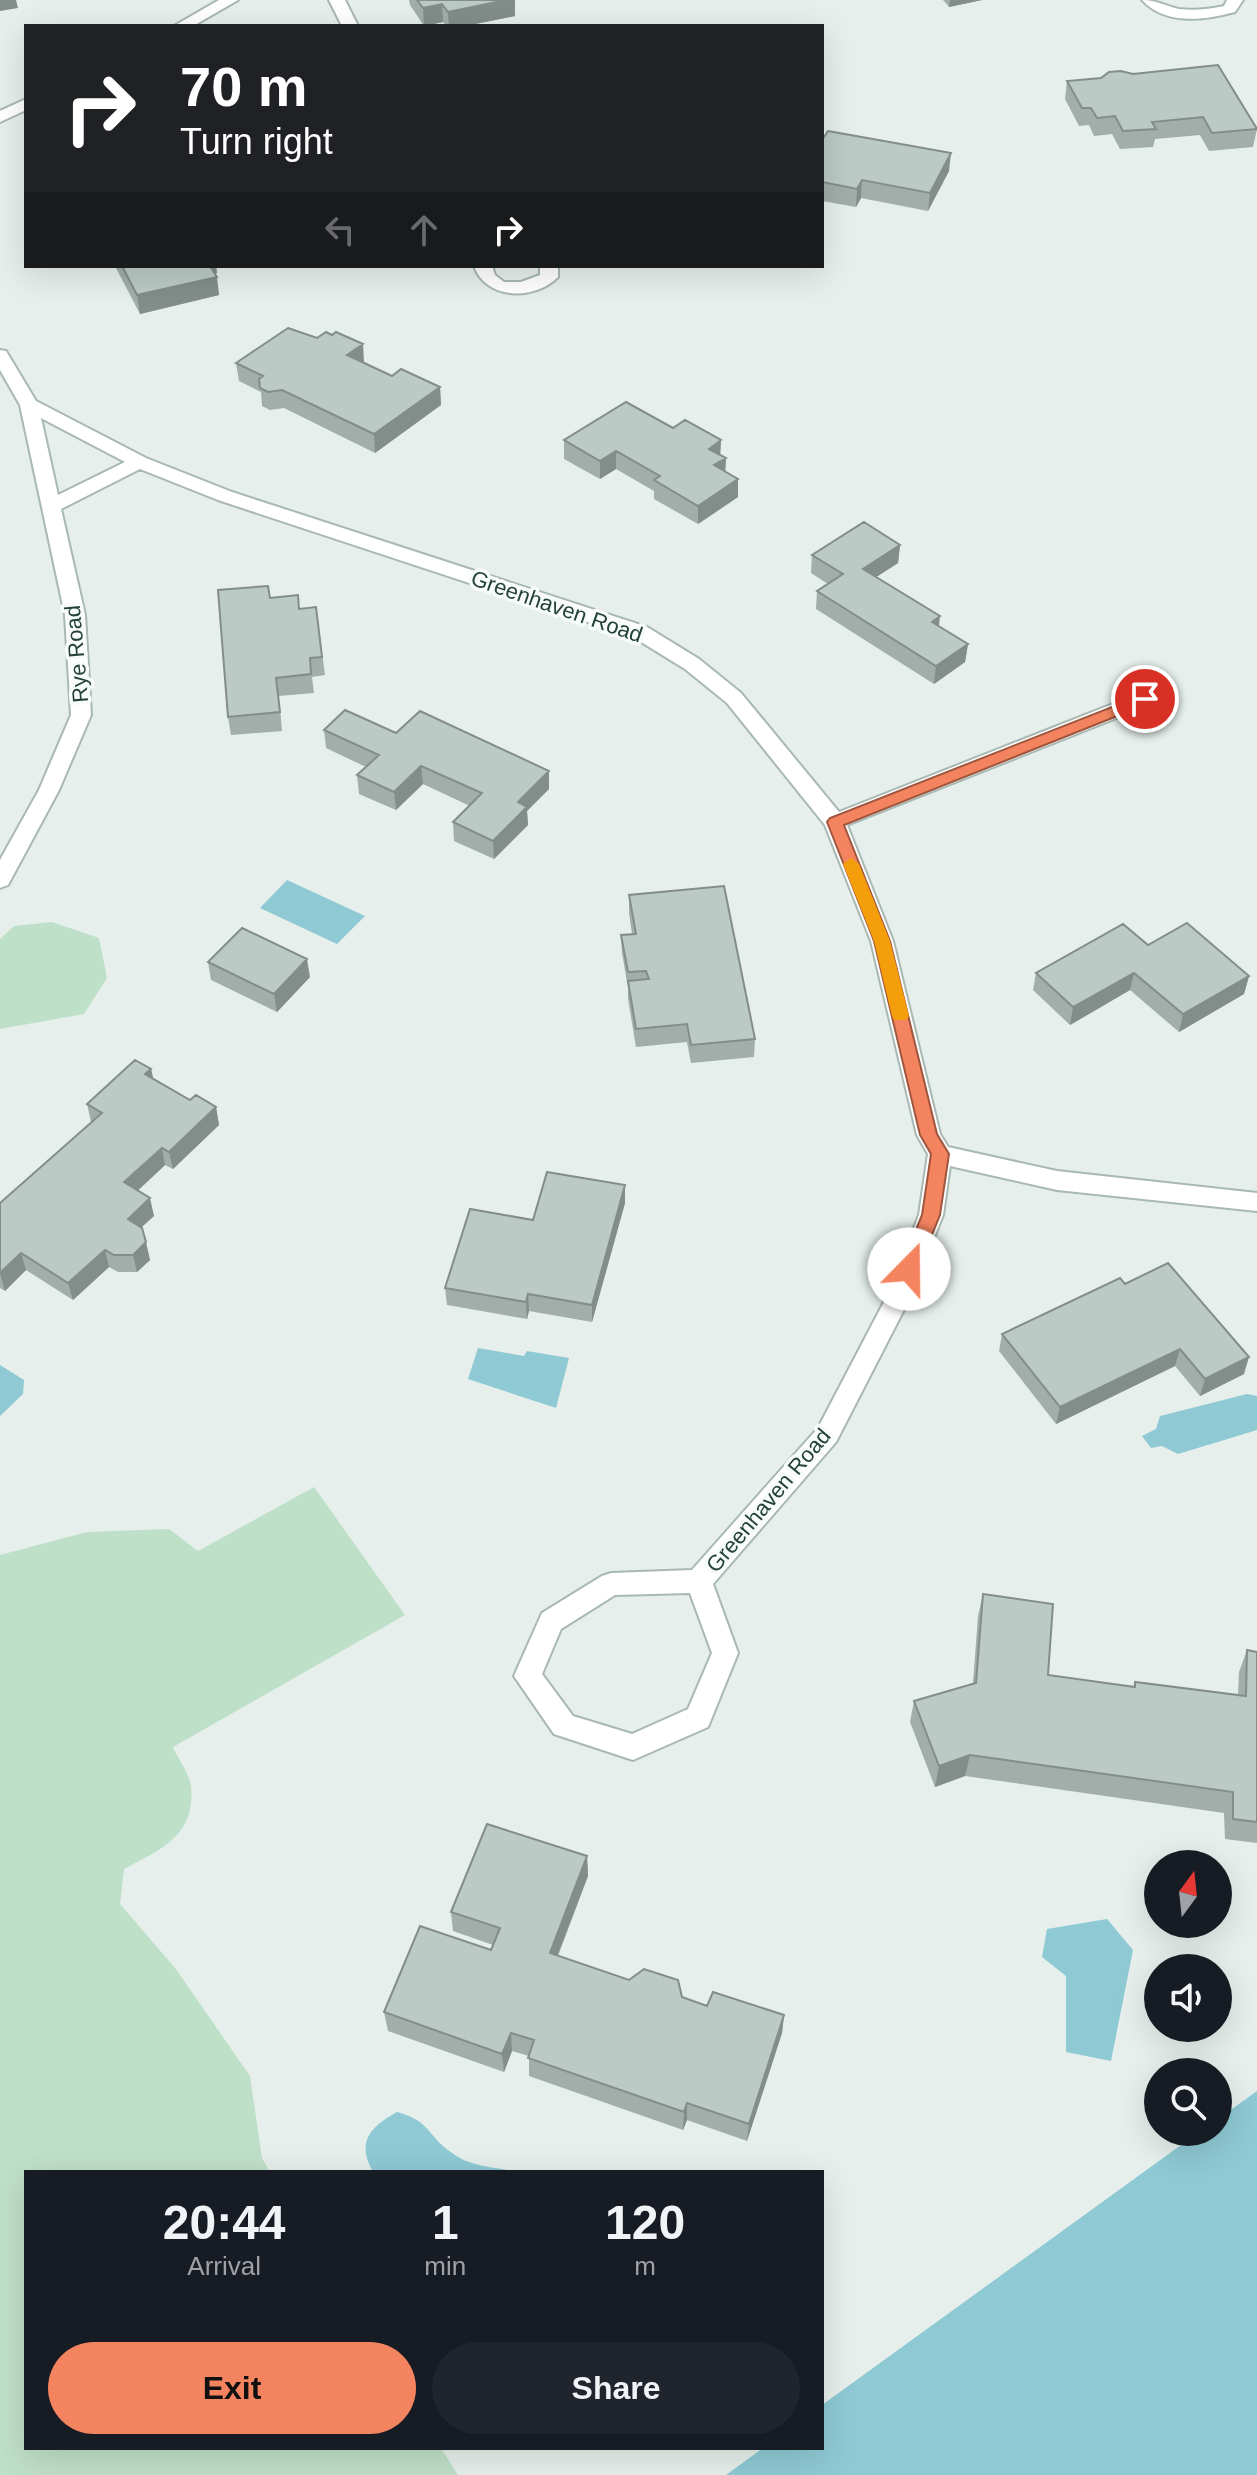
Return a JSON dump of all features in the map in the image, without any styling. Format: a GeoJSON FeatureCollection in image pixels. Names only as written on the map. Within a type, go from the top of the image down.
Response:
{"type":"FeatureCollection","features":[{"type":"Feature","properties":{"kind":"street"},"geometry":{"type":"LineString","coordinates":[[186,24],[230,0]]}},
{"type":"Feature","properties":{"kind":"street"},"geometry":{"type":"LineString","coordinates":[[337,0],[349,24]]}},
{"type":"Feature","properties":{"kind":"street"},"geometry":{"type":"LineString","coordinates":[[1150,0],[1178,14],[1204,15],[1230,9],[1235,0]]}},
{"type":"Feature","properties":{"kind":"street"},"geometry":{"type":"LineString","coordinates":[[0,117],[24,105]]}},
{"type":"Feature","properties":{"kind":"street"},"geometry":{"type":"LineString","coordinates":[[483,268],[494,284],[511,288],[523,288],[549,277],[549,268]]}},
{"type":"Feature","properties":{"kind":"street"},"geometry":{"type":"LineString","coordinates":[[0,355],[29,405]]}},
{"type":"Feature","properties":{"kind":"street","name":"Greenhaven Road"},"geometry":{"type":"LineString","coordinates":[[29,405],[139,462],[225,496],[640,632],[692,664],[734,698],[835,822],[882,941],[929,1135],[940,1154],[931,1215],[898,1298],[827,1435],[699,1581],[611,1584],[551,1621],[528,1676],[564,1725],[633,1747],[698,1718],[725,1653],[699,1581]]}},
{"type":"Feature","properties":{"kind":"street","name":"Rye Road"},"geometry":{"type":"LineString","coordinates":[[0,880],[49,790],[81,715],[75,615],[29,405]]}},
{"type":"Feature","properties":{"kind":"street"},"geometry":{"type":"LineString","coordinates":[[52,506],[139,462]]}},
{"type":"Feature","properties":{"kind":"street"},"geometry":{"type":"LineString","coordinates":[[835,822],[1145,699]]}},
{"type":"Feature","properties":{"kind":"street"},"geometry":{"type":"LineString","coordinates":[[940,1154],[993,1170],[1127,1191],[1257,1202]]}},
{"type":"Feature","properties":{"kind":"green space"},"geometry":{"type":"Polygon","coordinates":[[[52,922],[99,938],[107,978],[84,1014],[0,1029],[0,939],[14,926],[52,922]]]}},
{"type":"Feature","properties":{"kind":"green space"},"geometry":{"type":"Polygon","coordinates":[[[314,1487],[405,1615],[173,1747],[190,1782],[188,1818],[162,1848],[124,1869],[120,1904],[176,1969],[250,2076],[262,2158],[269,2170],[24,2170],[24,2450],[442,2450],[458,2475],[0,2475],[0,1555],[87,1532],[169,1529],[198,1551],[314,1487]]]}},
{"type":"Feature","properties":{"kind":"water"},"geometry":{"type":"Polygon","coordinates":[[[287,880],[365,916],[337,944],[260,908],[287,880]]]}},
{"type":"Feature","properties":{"kind":"water"},"geometry":{"type":"Polygon","coordinates":[[[478,1348],[524,1356],[527,1351],[569,1358],[556,1408],[468,1379],[478,1348]]]}},
{"type":"Feature","properties":{"kind":"water"},"geometry":{"type":"Polygon","coordinates":[[[0,1365],[24,1380],[23,1394],[0,1416],[0,1365]]]}},
{"type":"Feature","properties":{"kind":"water"},"geometry":{"type":"Polygon","coordinates":[[[1247,1394],[1257,1396],[1257,1430],[1178,1454],[1162,1446],[1151,1448],[1142,1436],[1156,1429],[1160,1416],[1247,1394]]]}},
{"type":"Feature","properties":{"kind":"water"},"geometry":{"type":"Polygon","coordinates":[[[1107,1919],[1133,1950],[1111,2061],[1066,2052],[1066,1976],[1042,1957],[1047,1929],[1107,1919]]]}},
{"type":"Feature","properties":{"kind":"water"},"geometry":{"type":"Polygon","coordinates":[[[1257,2091],[1257,2475],[726,2475],[760,2450],[824,2450],[824,2404],[1180,2146],[1232,2146],[1232,2109],[1257,2091]]]}},
{"type":"Feature","properties":{"kind":"water"},"geometry":{"type":"Polygon","coordinates":[[[397,2112],[408,2116],[423,2124],[444,2147],[460,2158],[508,2170],[372,2170],[366,2144],[368,2136],[379,2123],[397,2112]]]}},
{"type":"Feature","properties":{"kind":"building"},"geometry":{"type":"Polygon","coordinates":[[[417,0],[506,0],[448,12],[442,4],[423,8],[417,0]]]}},
{"type":"Feature","properties":{"kind":"building"},"geometry":{"type":"Polygon","coordinates":[[[1218,65],[1257,129],[1212,133],[1203,117],[1152,122],[1156,129],[1123,131],[1115,116],[1097,118],[1091,108],[1082,108],[1067,81],[1101,78],[1109,72],[1133,74],[1218,65]]]}},
{"type":"Feature","properties":{"kind":"building"},"geometry":{"type":"Polygon","coordinates":[[[828,131],[951,153],[930,193],[862,180],[857,189],[824,182],[824,137],[828,131]]]}},
{"type":"Feature","properties":{"kind":"building"},"geometry":{"type":"Polygon","coordinates":[[[123,268],[211,268],[217,277],[137,295],[123,268]]]}},
{"type":"Feature","properties":{"kind":"building"},"geometry":{"type":"Polygon","coordinates":[[[288,328],[317,338],[326,332],[332,335],[336,332],[363,344],[347,355],[392,376],[401,369],[440,387],[374,434],[282,390],[268,392],[260,388],[259,379],[263,376],[236,363],[288,328]]]}},
{"type":"Feature","properties":{"kind":"building"},"geometry":{"type":"Polygon","coordinates":[[[626,402],[673,428],[685,420],[721,440],[709,449],[726,458],[714,465],[738,479],[698,506],[654,480],[660,476],[616,451],[600,461],[564,440],[626,402]]]}},
{"type":"Feature","properties":{"kind":"building"},"geometry":{"type":"Polygon","coordinates":[[[864,522],[900,545],[863,569],[940,616],[932,622],[968,644],[936,666],[817,591],[843,574],[812,555],[864,522]]]}},
{"type":"Feature","properties":{"kind":"building"},"geometry":{"type":"Polygon","coordinates":[[[268,586],[270,598],[298,595],[299,609],[316,607],[322,657],[310,658],[311,674],[276,678],[280,712],[228,717],[218,590],[268,586]]]}},
{"type":"Feature","properties":{"kind":"building"},"geometry":{"type":"Polygon","coordinates":[[[345,710],[396,733],[420,711],[549,771],[518,802],[527,807],[493,841],[453,822],[482,793],[421,766],[394,792],[357,775],[379,755],[324,730],[345,710]]]}},
{"type":"Feature","properties":{"kind":"building"},"geometry":{"type":"Polygon","coordinates":[[[724,886],[755,1039],[691,1045],[687,1024],[636,1029],[628,981],[649,979],[646,971],[628,972],[621,935],[636,934],[629,895],[724,886]]]}},
{"type":"Feature","properties":{"kind":"building"},"geometry":{"type":"Polygon","coordinates":[[[1187,923],[1249,976],[1183,1014],[1134,973],[1073,1007],[1036,973],[1123,924],[1148,945],[1187,923]]]}},
{"type":"Feature","properties":{"kind":"building"},"geometry":{"type":"Polygon","coordinates":[[[242,928],[307,959],[274,994],[208,962],[242,928]]]}},
{"type":"Feature","properties":{"kind":"building"},"geometry":{"type":"Polygon","coordinates":[[[135,1060],[151,1069],[145,1074],[190,1100],[196,1095],[216,1107],[169,1152],[162,1148],[124,1182],[150,1198],[128,1219],[142,1228],[146,1242],[133,1255],[114,1255],[105,1250],[68,1283],[21,1253],[0,1273],[0,1203],[102,1113],[87,1104],[135,1060]]]}},
{"type":"Feature","properties":{"kind":"building"},"geometry":{"type":"Polygon","coordinates":[[[547,1172],[625,1185],[592,1305],[528,1294],[526,1302],[445,1288],[470,1209],[533,1220],[547,1172]]]}},
{"type":"Feature","properties":{"kind":"building"},"geometry":{"type":"Polygon","coordinates":[[[1168,1263],[1249,1357],[1205,1379],[1180,1349],[1060,1407],[1002,1334],[1120,1278],[1125,1284],[1168,1263]]]}},
{"type":"Feature","properties":{"kind":"building"},"geometry":{"type":"Polygon","coordinates":[[[983,1594],[1053,1604],[1048,1675],[1135,1687],[1135,1682],[1246,1696],[1247,1650],[1257,1652],[1257,1822],[1233,1819],[1233,1792],[970,1755],[939,1766],[914,1701],[976,1683],[983,1594]]]}},
{"type":"Feature","properties":{"kind":"building"},"geometry":{"type":"Polygon","coordinates":[[[487,1824],[587,1856],[550,1953],[629,1980],[644,1969],[678,1980],[682,1997],[707,2006],[713,1992],[784,2015],[749,2124],[687,2103],[684,2112],[528,2058],[534,2040],[511,2033],[502,2054],[384,2012],[420,1926],[491,1950],[500,1928],[451,1912],[487,1824]]]}},
{"type":"Feature","properties":{"kind":"slow traffic"},"geometry":{"type":"LineString","coordinates":[[851,864],[882,941],[900,1016]]}},
{"type":"Feature","properties":{"kind":"route"},"geometry":{"type":"LineString","coordinates":[[909,1269],[931,1215],[940,1154],[929,1135],[882,941],[835,822],[1145,699]]}}]}
